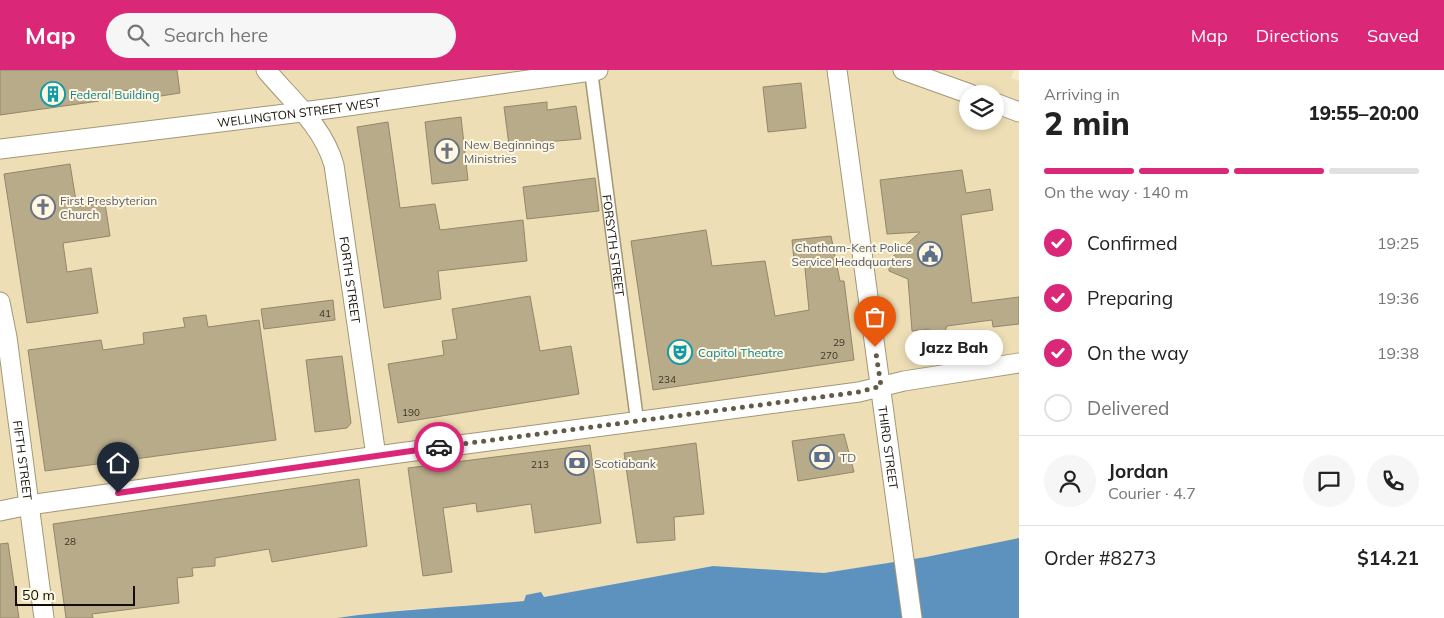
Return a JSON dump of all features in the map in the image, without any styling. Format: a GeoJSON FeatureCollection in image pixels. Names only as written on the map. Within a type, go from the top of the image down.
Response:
{"type":"FeatureCollection","features":[{"type":"Feature","properties":{"kind":"street","name":"FORTH STREET"},"geometry":{"type":"LineString","coordinates":[[266,70],[320,130],[329,148],[334,165],[376,456]]}},
{"type":"Feature","properties":{"kind":"street","name":"WELLINGTON STREET WEST"},"geometry":{"type":"LineString","coordinates":[[0,149],[302,112],[594,70]]}},
{"type":"Feature","properties":{"kind":"street","name":"FORSYTH STREET"},"geometry":{"type":"LineString","coordinates":[[594,70],[637,420]]}},
{"type":"Feature","properties":{"kind":"street","name":"THIRD STREET"},"geometry":{"type":"LineString","coordinates":[[837,70],[912,618]]}},
{"type":"Feature","properties":{"kind":"street"},"geometry":{"type":"LineString","coordinates":[[903,70],[959,90]]}},
{"type":"Feature","properties":{"kind":"street"},"geometry":{"type":"LineString","coordinates":[[1004,106],[1019,112]]}},
{"type":"Feature","properties":{"kind":"street","name":"FIFTH STREET"},"geometry":{"type":"LineString","coordinates":[[0,302],[44,618]]}},
{"type":"Feature","properties":{"kind":"street"},"geometry":{"type":"LineString","coordinates":[[0,512],[29,505],[376,456],[859,392],[881,386],[1019,363]]}},
{"type":"Feature","properties":{"kind":"shaded area"},"geometry":{"type":"Polygon","coordinates":[[[0,70],[1014,70],[1011,78],[1019,81],[1019,538],[926,557],[824,573],[713,566],[544,597],[541,592],[527,595],[525,601],[462,607],[411,609],[337,618],[0,618],[0,70]]]}},
{"type":"Feature","properties":{"kind":"water"},"geometry":{"type":"Polygon","coordinates":[[[1019,538],[1019,618],[337,618],[407,610],[524,601],[526,595],[541,592],[544,597],[713,566],[824,573],[926,557],[1019,538]]]}},
{"type":"Feature","properties":{"kind":"building","name":"Federal Building"},"geometry":{"type":"Polygon","coordinates":[[[0,70],[177,70],[180,93],[135,100],[134,89],[98,96],[99,101],[0,115],[0,70]]]}},
{"type":"Feature","properties":{"kind":"building"},"geometry":{"type":"Polygon","coordinates":[[[801,83],[806,128],[768,132],[763,87],[801,83]]]}},
{"type":"Feature","properties":{"kind":"building"},"geometry":{"type":"Polygon","coordinates":[[[547,102],[547,110],[576,106],[581,139],[509,145],[504,107],[547,102]]]}},
{"type":"Feature","properties":{"kind":"building","name":"New Beginnings Ministries"},"geometry":{"type":"Polygon","coordinates":[[[461,117],[468,180],[432,184],[425,122],[461,117]]]}},
{"type":"Feature","properties":{"kind":"building"},"geometry":{"type":"Polygon","coordinates":[[[388,122],[400,208],[435,204],[440,230],[523,220],[527,261],[438,271],[441,299],[384,308],[357,127],[388,122]]]}},
{"type":"Feature","properties":{"kind":"building"},"geometry":{"type":"Polygon","coordinates":[[[70,164],[77,207],[105,203],[110,236],[63,243],[67,272],[91,268],[98,313],[27,323],[4,174],[70,164]]]}},
{"type":"Feature","properties":{"kind":"building","name":"Chatham-Kent Police Service Headquarters"},"geometry":{"type":"Polygon","coordinates":[[[962,170],[966,193],[990,189],[993,210],[961,215],[972,303],[1019,297],[1019,324],[993,327],[992,320],[947,326],[944,334],[937,337],[929,329],[912,331],[908,279],[889,271],[889,260],[920,232],[887,234],[880,180],[962,170]]]}},
{"type":"Feature","properties":{"kind":"building"},"geometry":{"type":"Polygon","coordinates":[[[595,178],[599,211],[527,219],[523,187],[595,178]]]}},
{"type":"Feature","properties":{"kind":"building"},"geometry":{"type":"Polygon","coordinates":[[[706,230],[712,266],[765,261],[775,316],[809,310],[804,258],[794,260],[792,240],[831,236],[840,281],[844,281],[854,360],[653,390],[631,241],[706,230]]]}},
{"type":"Feature","properties":{"kind":"building"},"geometry":{"type":"Polygon","coordinates":[[[530,296],[540,351],[571,346],[579,394],[398,423],[388,364],[444,355],[442,341],[457,339],[452,309],[530,296]]]}},
{"type":"Feature","properties":{"kind":"building"},"geometry":{"type":"Polygon","coordinates":[[[333,300],[335,320],[264,329],[261,309],[333,300]]]}},
{"type":"Feature","properties":{"kind":"building"},"geometry":{"type":"Polygon","coordinates":[[[206,315],[208,327],[259,320],[276,440],[45,471],[28,350],[101,340],[103,350],[144,344],[143,333],[185,327],[183,318],[206,315]]]}},
{"type":"Feature","properties":{"kind":"building"},"geometry":{"type":"Polygon","coordinates":[[[342,356],[351,423],[347,428],[315,432],[306,360],[342,356]]]}},
{"type":"Feature","properties":{"kind":"building","name":"TD"},"geometry":{"type":"Polygon","coordinates":[[[844,434],[854,472],[798,481],[792,441],[844,434]]]}},
{"type":"Feature","properties":{"kind":"building"},"geometry":{"type":"Polygon","coordinates":[[[696,443],[704,514],[674,517],[675,540],[637,543],[624,453],[696,443]]]}},
{"type":"Feature","properties":{"kind":"building"},"geometry":{"type":"Polygon","coordinates":[[[590,445],[601,523],[535,533],[531,504],[477,512],[476,503],[443,508],[452,572],[423,576],[408,468],[590,445]]]}},
{"type":"Feature","properties":{"kind":"building"},"geometry":{"type":"Polygon","coordinates":[[[359,479],[367,546],[272,562],[269,549],[215,558],[215,566],[192,568],[193,576],[177,578],[179,603],[92,614],[93,618],[66,618],[53,524],[359,479]]]}},
{"type":"Feature","properties":{"kind":"building"},"geometry":{"type":"Polygon","coordinates":[[[8,543],[19,618],[0,618],[0,544],[8,543]]]}},
{"type":"Feature","properties":{"kind":"way so far"},"geometry":{"type":"LineString","coordinates":[[439,447],[859,392],[881,386],[875,347]]}},
{"type":"Feature","properties":{"kind":"place","name":"Federal Building"},"geometry":{"type":"Point","coordinates":[53,94]}},
{"type":"Feature","properties":{"kind":"place","name":"New Beginnings Ministries"},"geometry":{"type":"Point","coordinates":[447,151]}},
{"type":"Feature","properties":{"kind":"place","name":"First Presbyterian Church"},"geometry":{"type":"Point","coordinates":[43,207]}},
{"type":"Feature","properties":{"kind":"place","name":"Chatham-Kent Police Service Headquarters"},"geometry":{"type":"Point","coordinates":[930,254]}},
{"type":"Feature","properties":{"kind":"place","name":"Jazz Bah"},"geometry":{"type":"Point","coordinates":[875,347]}},
{"type":"Feature","properties":{"kind":"place","name":"Capitol Theatre"},"geometry":{"type":"Point","coordinates":[680,352]}},
{"type":"Feature","properties":{"kind":"place","name":"TD"},"geometry":{"type":"Point","coordinates":[822,457]}},
{"type":"Feature","properties":{"kind":"place","name":"Scotiabank"},"geometry":{"type":"Point","coordinates":[577,463]}},
{"type":"Feature","properties":{"kind":"route"},"geometry":{"type":"LineString","coordinates":[[118,493],[439,447]]}}]}
